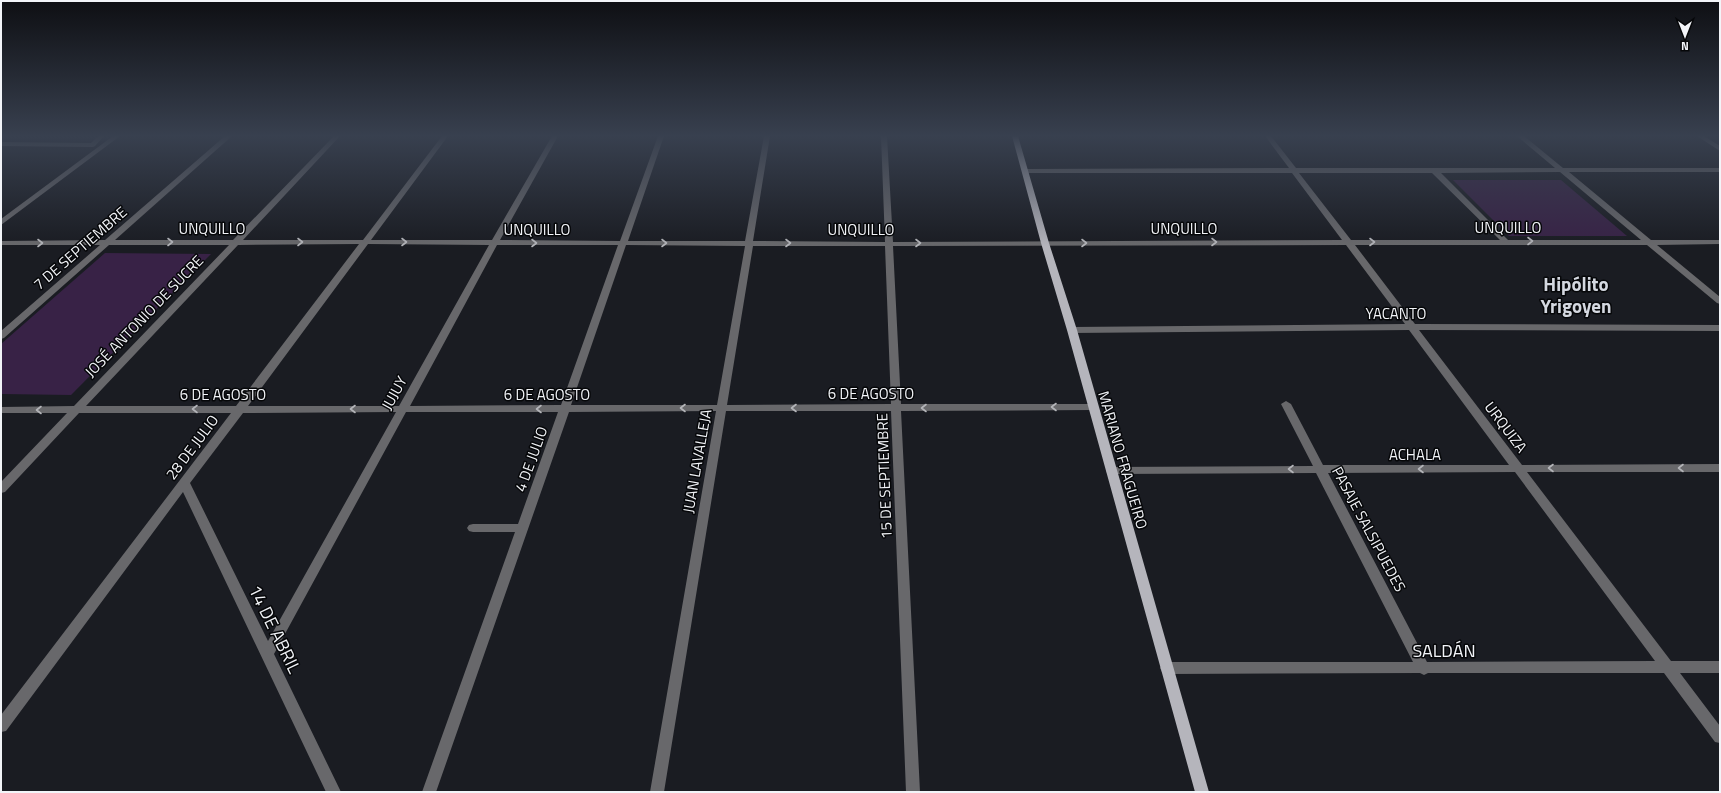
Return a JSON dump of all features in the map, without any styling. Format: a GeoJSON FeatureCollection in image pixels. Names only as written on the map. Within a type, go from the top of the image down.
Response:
{"type":"FeatureCollection","features":[{"type":"Feature","properties":{"kind":"main road","name":"MARIANO FRAGUEIRO"},"geometry":{"type":"LineString","coordinates":[[1027,173],[1045,243],[1072,330],[1202,792]]}},
{"type":"Feature","properties":{"kind":"street"},"geometry":{"type":"LineString","coordinates":[[1,223],[69,173]]}},
{"type":"Feature","properties":{"kind":"street","name":"7 DE SEPTIEMBRE"},"geometry":{"type":"LineString","coordinates":[[1,336],[186,173]]}},
{"type":"Feature","properties":{"kind":"street","name":"JOSÉ ANTONIO DE SUCRE"},"geometry":{"type":"LineString","coordinates":[[1,489],[301,173]]}},
{"type":"Feature","properties":{"kind":"street","name":"28 DE JULIO"},"geometry":{"type":"LineString","coordinates":[[1,726],[416,173]]}},
{"type":"Feature","properties":{"kind":"street","name":"JUJUY"},"geometry":{"type":"LineString","coordinates":[[267,655],[533,173]]}},
{"type":"Feature","properties":{"kind":"street","name":"4 DE JULIO"},"geometry":{"type":"LineString","coordinates":[[429,792],[649,173]]}},
{"type":"Feature","properties":{"kind":"street","name":"JUAN LAVALLEJA"},"geometry":{"type":"LineString","coordinates":[[657,792],[761,173]]}},
{"type":"Feature","properties":{"kind":"street","name":"15 DE SEPTIEMBRE"},"geometry":{"type":"LineString","coordinates":[[886,173],[913,792]]}},
{"type":"Feature","properties":{"kind":"street","name":"URQUIZA"},"geometry":{"type":"LineString","coordinates":[[1296,173],[1413,327],[1720,737]]}},
{"type":"Feature","properties":{"kind":"street"},"geometry":{"type":"LineString","coordinates":[[1437,173],[1505,241]]}},
{"type":"Feature","properties":{"kind":"street"},"geometry":{"type":"LineString","coordinates":[[1568,173],[1720,301]]}},
{"type":"Feature","properties":{"kind":"street","name":"UNQUILLO"},"geometry":{"type":"LineString","coordinates":[[1,243],[365,242],[890,244],[1505,241],[1720,242]]}},
{"type":"Feature","properties":{"kind":"street","name":"YACANTO"},"geometry":{"type":"LineString","coordinates":[[1072,330],[1413,327],[1720,328]]}},
{"type":"Feature","properties":{"kind":"street","name":"PASAJE SALSIPUEDES"},"geometry":{"type":"LineString","coordinates":[[1286,404],[1424,669]]}},
{"type":"Feature","properties":{"kind":"street","name":"6 DE AGOSTO"},"geometry":{"type":"LineString","coordinates":[[1,410],[1093,407]]}},
{"type":"Feature","properties":{"kind":"street","name":"ACHALA"},"geometry":{"type":"LineString","coordinates":[[1111,470],[1720,468]]}},
{"type":"Feature","properties":{"kind":"street","name":"14 DE ABRIL"},"geometry":{"type":"LineString","coordinates":[[184,482],[334,792]]}},
{"type":"Feature","properties":{"kind":"street"},"geometry":{"type":"LineString","coordinates":[[473,528],[522,528]]}},
{"type":"Feature","properties":{"kind":"street","name":"SALDÁN"},"geometry":{"type":"LineString","coordinates":[[1167,668],[1424,669],[1720,667]]}},
{"type":"Feature","properties":{"kind":"shaded area"},"geometry":{"type":"Polygon","coordinates":[[[1453,180],[1561,180],[1627,236],[1509,236],[1453,180]]]}},
{"type":"Feature","properties":{"kind":"shaded area"},"geometry":{"type":"Polygon","coordinates":[[[105,253],[211,254],[71,395],[1,394],[1,344],[105,253]]]}},
{"type":"Feature","properties":{"kind":"district","name":"Hipólito Yrigoyen"},"geometry":{"type":"Point","coordinates":[1576,294]}}]}
